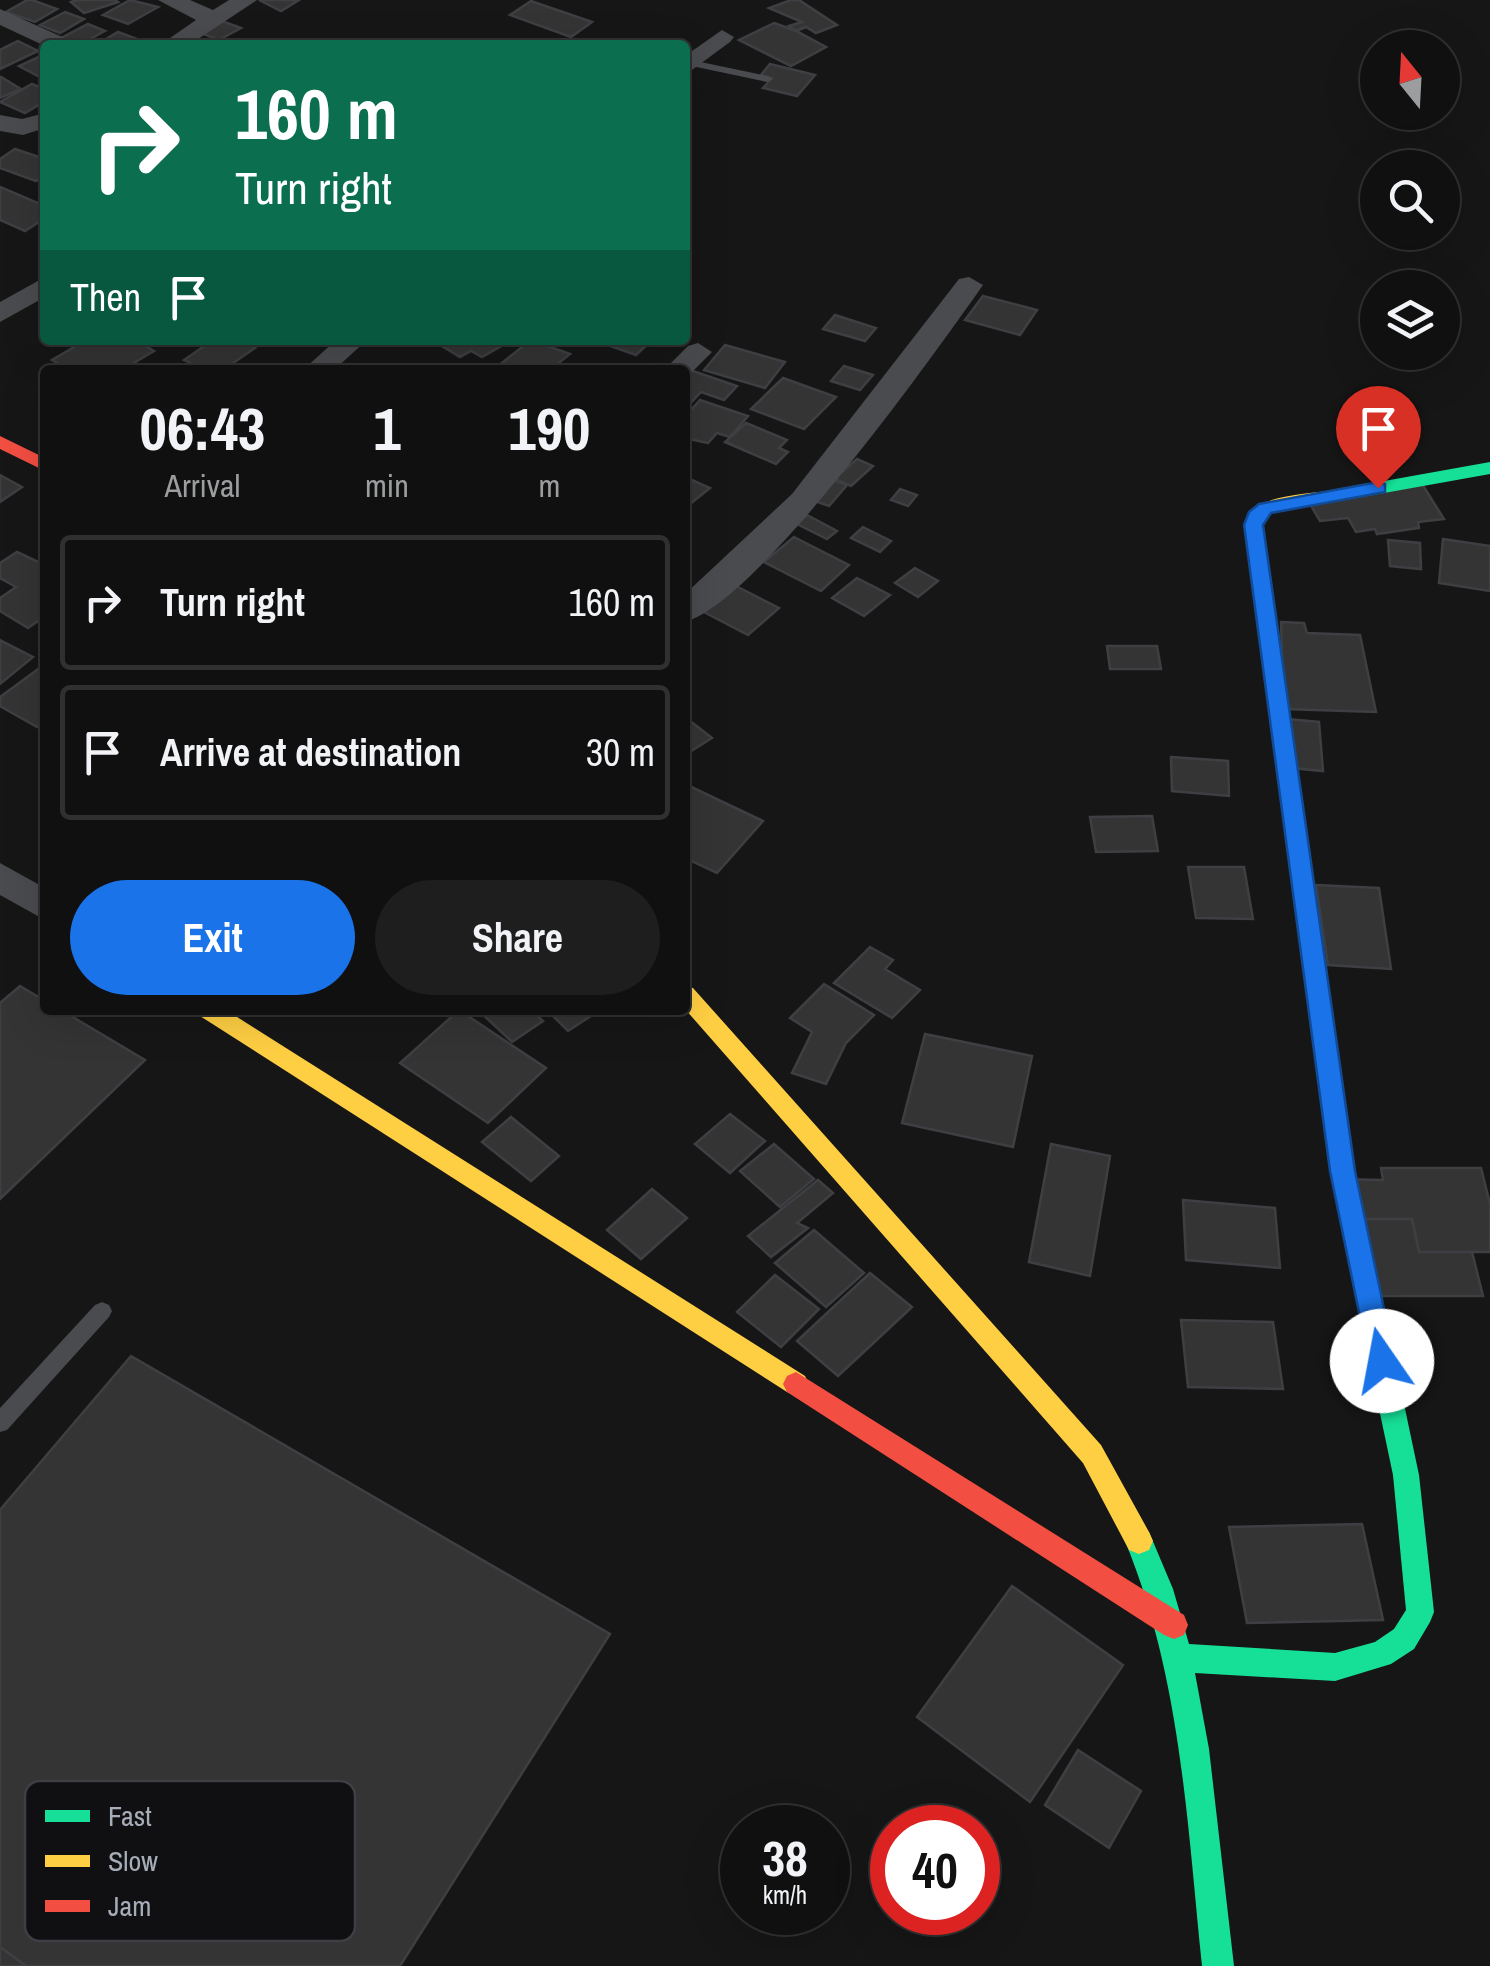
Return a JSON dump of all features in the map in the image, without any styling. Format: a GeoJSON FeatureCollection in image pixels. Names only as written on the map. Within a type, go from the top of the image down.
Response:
{"type":"FeatureCollection","features":[{"type":"Feature","properties":{"kind":"street"},"geometry":{"type":"LineString","coordinates":[[16,0],[0,13],[51,40]]}},
{"type":"Feature","properties":{"kind":"street"},"geometry":{"type":"LineString","coordinates":[[170,0],[214,19]]}},
{"type":"Feature","properties":{"kind":"street"},"geometry":{"type":"LineString","coordinates":[[180,40],[246,0]]}},
{"type":"Feature","properties":{"kind":"street"},"geometry":{"type":"LineString","coordinates":[[690,63],[722,37]]}},
{"type":"Feature","properties":{"kind":"street"},"geometry":{"type":"LineString","coordinates":[[0,123],[22,127],[40,122]]}},
{"type":"Feature","properties":{"kind":"street"},"geometry":{"type":"LineString","coordinates":[[690,607],[726,581],[797,505],[969,285]]}},
{"type":"Feature","properties":{"kind":"street"},"geometry":{"type":"LineString","coordinates":[[0,314],[40,289]]}},
{"type":"Feature","properties":{"kind":"street"},"geometry":{"type":"LineString","coordinates":[[322,365],[340,345]]}},
{"type":"Feature","properties":{"kind":"street"},"geometry":{"type":"LineString","coordinates":[[0,442],[40,463]]}},
{"type":"Feature","properties":{"kind":"street"},"geometry":{"type":"LineString","coordinates":[[1180,1658],[1335,1667],[1380,1654],[1404,1639],[1420,1612],[1406,1475],[1342,1171],[1253,525],[1255,516],[1266,508],[1490,468]]}},
{"type":"Feature","properties":{"kind":"street"},"geometry":{"type":"LineString","coordinates":[[0,877],[40,903]]}},
{"type":"Feature","properties":{"kind":"street"},"geometry":{"type":"LineString","coordinates":[[690,1000],[1092,1454],[1140,1540],[1174,1626],[1180,1658],[1218,1966]]}},
{"type":"Feature","properties":{"kind":"street"},"geometry":{"type":"LineString","coordinates":[[216,1015],[1174,1626]]}},
{"type":"Feature","properties":{"kind":"lane"},"geometry":{"type":"LineString","coordinates":[[690,65],[767,79]]}},
{"type":"Feature","properties":{"kind":"lane"},"geometry":{"type":"LineString","coordinates":[[0,1423],[102,1311]]}},
{"type":"Feature","properties":{"kind":"building"},"geometry":{"type":"Polygon","coordinates":[[[27,0],[57,9],[35,22],[6,12],[27,0]]]}},
{"type":"Feature","properties":{"kind":"building"},"geometry":{"type":"Polygon","coordinates":[[[130,0],[158,7],[128,24],[103,15],[130,0]]]}},
{"type":"Feature","properties":{"kind":"building"},"geometry":{"type":"Polygon","coordinates":[[[259,0],[299,0],[281,11],[259,0]]]}},
{"type":"Feature","properties":{"kind":"building"},"geometry":{"type":"Polygon","coordinates":[[[799,0],[837,25],[816,33],[806,27],[796,31],[789,26],[802,22],[769,8],[799,0]]]}},
{"type":"Feature","properties":{"kind":"building"},"geometry":{"type":"Polygon","coordinates":[[[531,1],[592,22],[571,37],[510,15],[531,1]]]}},
{"type":"Feature","properties":{"kind":"building"},"geometry":{"type":"Polygon","coordinates":[[[71,2],[118,2],[84,13],[71,2]]]}},
{"type":"Feature","properties":{"kind":"building"},"geometry":{"type":"Polygon","coordinates":[[[65,12],[84,19],[60,33],[40,25],[65,12]]]}},
{"type":"Feature","properties":{"kind":"building"},"geometry":{"type":"Polygon","coordinates":[[[219,20],[241,28],[219,40],[198,32],[219,20]]]}},
{"type":"Feature","properties":{"kind":"building"},"geometry":{"type":"Polygon","coordinates":[[[774,23],[826,47],[791,66],[739,40],[774,23]]]}},
{"type":"Feature","properties":{"kind":"building"},"geometry":{"type":"Polygon","coordinates":[[[88,24],[105,31],[88,40],[61,38],[88,24]]]}},
{"type":"Feature","properties":{"kind":"building"},"geometry":{"type":"Polygon","coordinates":[[[118,32],[140,40],[104,40],[118,32]]]}},
{"type":"Feature","properties":{"kind":"building"},"geometry":{"type":"Polygon","coordinates":[[[18,41],[38,51],[0,69],[0,50],[18,41]]]}},
{"type":"Feature","properties":{"kind":"building"},"geometry":{"type":"Polygon","coordinates":[[[40,56],[38,76],[19,66],[40,56]]]}},
{"type":"Feature","properties":{"kind":"building"},"geometry":{"type":"Polygon","coordinates":[[[770,64],[815,75],[797,96],[763,88],[772,78],[761,75],[770,64]]]}},
{"type":"Feature","properties":{"kind":"building"},"geometry":{"type":"Polygon","coordinates":[[[1,77],[21,89],[0,98],[1,77]]]}},
{"type":"Feature","properties":{"kind":"building"},"geometry":{"type":"Polygon","coordinates":[[[32,84],[40,87],[40,104],[25,113],[0,102],[32,84]]]}},
{"type":"Feature","properties":{"kind":"building"},"geometry":{"type":"Polygon","coordinates":[[[15,149],[40,157],[40,178],[36,181],[0,168],[0,159],[15,149]]]}},
{"type":"Feature","properties":{"kind":"building"},"geometry":{"type":"Polygon","coordinates":[[[0,187],[40,204],[40,221],[25,231],[0,220],[0,187]]]}},
{"type":"Feature","properties":{"kind":"building"},"geometry":{"type":"Polygon","coordinates":[[[983,296],[1037,310],[1020,335],[965,320],[983,296]]]}},
{"type":"Feature","properties":{"kind":"building"},"geometry":{"type":"Polygon","coordinates":[[[835,315],[876,328],[865,341],[823,329],[835,315]]]}},
{"type":"Feature","properties":{"kind":"building"},"geometry":{"type":"Polygon","coordinates":[[[78,345],[144,345],[154,351],[130,365],[60,365],[52,360],[78,345]]]}},
{"type":"Feature","properties":{"kind":"building"},"geometry":{"type":"Polygon","coordinates":[[[206,345],[255,348],[230,365],[194,365],[184,360],[206,345]]]}},
{"type":"Feature","properties":{"kind":"building"},"geometry":{"type":"Polygon","coordinates":[[[440,345],[503,345],[482,357],[471,351],[460,357],[440,345]]]}},
{"type":"Feature","properties":{"kind":"building"},"geometry":{"type":"Polygon","coordinates":[[[525,345],[545,345],[570,354],[556,365],[499,365],[525,345]]]}},
{"type":"Feature","properties":{"kind":"building"},"geometry":{"type":"Polygon","coordinates":[[[608,345],[647,345],[636,355],[608,345]]]}},
{"type":"Feature","properties":{"kind":"building"},"geometry":{"type":"Polygon","coordinates":[[[725,345],[785,362],[765,388],[704,370],[725,345]]]}},
{"type":"Feature","properties":{"kind":"building"},"geometry":{"type":"Polygon","coordinates":[[[844,366],[873,375],[860,390],[831,381],[844,366]]]}},
{"type":"Feature","properties":{"kind":"building"},"geometry":{"type":"Polygon","coordinates":[[[690,370],[737,386],[724,400],[701,392],[690,404],[690,370]]]}},
{"type":"Feature","properties":{"kind":"building"},"geometry":{"type":"Polygon","coordinates":[[[783,378],[836,397],[804,429],[751,409],[783,378]]]}},
{"type":"Feature","properties":{"kind":"building"},"geometry":{"type":"Polygon","coordinates":[[[700,400],[748,416],[730,437],[717,433],[708,443],[690,439],[690,411],[700,400]]]}},
{"type":"Feature","properties":{"kind":"building"},"geometry":{"type":"Polygon","coordinates":[[[746,423],[787,440],[779,448],[788,452],[776,464],[725,442],[746,423]]]}},
{"type":"Feature","properties":{"kind":"building"},"geometry":{"type":"Polygon","coordinates":[[[857,459],[873,466],[851,486],[826,475],[840,474],[857,459]]]}},
{"type":"Feature","properties":{"kind":"building"},"geometry":{"type":"Polygon","coordinates":[[[0,475],[22,487],[0,502],[0,475]]]}},
{"type":"Feature","properties":{"kind":"building"},"geometry":{"type":"Polygon","coordinates":[[[825,477],[847,485],[829,506],[806,498],[825,477]]]}},
{"type":"Feature","properties":{"kind":"building"},"geometry":{"type":"Polygon","coordinates":[[[690,479],[710,488],[690,504],[690,479]]]}},
{"type":"Feature","properties":{"kind":"building"},"geometry":{"type":"Polygon","coordinates":[[[1422,484],[1444,519],[1418,522],[1419,528],[1377,534],[1375,529],[1356,532],[1348,518],[1320,521],[1307,499],[1422,484]]]}},
{"type":"Feature","properties":{"kind":"building"},"geometry":{"type":"Polygon","coordinates":[[[900,489],[917,495],[908,506],[891,500],[900,489]]]}},
{"type":"Feature","properties":{"kind":"building"},"geometry":{"type":"Polygon","coordinates":[[[807,515],[837,531],[827,539],[797,524],[807,515]]]}},
{"type":"Feature","properties":{"kind":"building"},"geometry":{"type":"Polygon","coordinates":[[[863,527],[891,541],[880,552],[851,538],[863,527]]]}},
{"type":"Feature","properties":{"kind":"building"},"geometry":{"type":"Polygon","coordinates":[[[794,537],[849,565],[821,591],[764,562],[794,537]]]}},
{"type":"Feature","properties":{"kind":"building"},"geometry":{"type":"Polygon","coordinates":[[[1443,539],[1490,546],[1490,591],[1439,583],[1443,539]]]}},
{"type":"Feature","properties":{"kind":"building"},"geometry":{"type":"Polygon","coordinates":[[[1388,540],[1420,543],[1421,569],[1390,566],[1388,540]]]}},
{"type":"Feature","properties":{"kind":"building"},"geometry":{"type":"Polygon","coordinates":[[[17,552],[40,563],[40,620],[28,628],[0,611],[0,598],[16,587],[0,578],[0,563],[17,552]]]}},
{"type":"Feature","properties":{"kind":"building"},"geometry":{"type":"Polygon","coordinates":[[[915,568],[938,581],[918,597],[895,583],[915,568]]]}},
{"type":"Feature","properties":{"kind":"building"},"geometry":{"type":"Polygon","coordinates":[[[857,578],[890,595],[864,616],[832,598],[857,578]]]}},
{"type":"Feature","properties":{"kind":"building"},"geometry":{"type":"Polygon","coordinates":[[[736,586],[779,608],[748,635],[704,612],[736,586]]]}},
{"type":"Feature","properties":{"kind":"building"},"geometry":{"type":"Polygon","coordinates":[[[1281,622],[1304,623],[1307,633],[1360,635],[1376,712],[1284,709],[1281,622]]]}},
{"type":"Feature","properties":{"kind":"building"},"geometry":{"type":"Polygon","coordinates":[[[0,640],[33,657],[0,684],[0,640]]]}},
{"type":"Feature","properties":{"kind":"building"},"geometry":{"type":"Polygon","coordinates":[[[1107,646],[1157,646],[1161,669],[1110,669],[1107,646]]]}},
{"type":"Feature","properties":{"kind":"building"},"geometry":{"type":"Polygon","coordinates":[[[40,668],[37,727],[0,706],[0,697],[40,668]]]}},
{"type":"Feature","properties":{"kind":"building"},"geometry":{"type":"Polygon","coordinates":[[[1288,719],[1319,722],[1323,771],[1291,768],[1288,719]]]}},
{"type":"Feature","properties":{"kind":"building"},"geometry":{"type":"Polygon","coordinates":[[[690,721],[712,738],[690,752],[690,721]]]}},
{"type":"Feature","properties":{"kind":"building"},"geometry":{"type":"Polygon","coordinates":[[[1171,757],[1228,761],[1229,796],[1172,791],[1171,757]]]}},
{"type":"Feature","properties":{"kind":"building"},"geometry":{"type":"Polygon","coordinates":[[[690,786],[763,821],[717,873],[690,860],[690,786]]]}},
{"type":"Feature","properties":{"kind":"building"},"geometry":{"type":"Polygon","coordinates":[[[1152,816],[1158,851],[1096,852],[1090,817],[1152,816]]]}},
{"type":"Feature","properties":{"kind":"building"},"geometry":{"type":"Polygon","coordinates":[[[1188,867],[1244,867],[1253,919],[1196,918],[1188,867]]]}},
{"type":"Feature","properties":{"kind":"building"},"geometry":{"type":"Polygon","coordinates":[[[1316,885],[1379,888],[1391,969],[1328,965],[1316,885]]]}},
{"type":"Feature","properties":{"kind":"building"},"geometry":{"type":"Polygon","coordinates":[[[870,947],[893,960],[885,969],[920,990],[892,1018],[834,983],[870,947]]]}},
{"type":"Feature","properties":{"kind":"building"},"geometry":{"type":"Polygon","coordinates":[[[824,984],[874,1015],[846,1043],[826,1084],[792,1073],[812,1032],[790,1018],[824,984]]]}},
{"type":"Feature","properties":{"kind":"building"},"geometry":{"type":"Polygon","coordinates":[[[20,986],[40,998],[40,1015],[69,1015],[145,1060],[0,1199],[0,1003],[20,986]]]}},
{"type":"Feature","properties":{"kind":"building"},"geometry":{"type":"Polygon","coordinates":[[[453,1015],[466,1015],[546,1068],[488,1123],[400,1063],[453,1015]]]}},
{"type":"Feature","properties":{"kind":"building"},"geometry":{"type":"Polygon","coordinates":[[[483,1015],[536,1015],[543,1021],[512,1042],[483,1015]]]}},
{"type":"Feature","properties":{"kind":"building"},"geometry":{"type":"Polygon","coordinates":[[[552,1015],[592,1015],[568,1031],[552,1015]]]}},
{"type":"Feature","properties":{"kind":"building"},"geometry":{"type":"Polygon","coordinates":[[[925,1034],[1032,1056],[1013,1147],[902,1123],[925,1034]]]}},
{"type":"Feature","properties":{"kind":"building"},"geometry":{"type":"Polygon","coordinates":[[[730,1114],[765,1141],[730,1173],[695,1144],[730,1114]]]}},
{"type":"Feature","properties":{"kind":"building"},"geometry":{"type":"Polygon","coordinates":[[[511,1117],[559,1156],[531,1181],[482,1142],[511,1117]]]}},
{"type":"Feature","properties":{"kind":"building"},"geometry":{"type":"Polygon","coordinates":[[[774,1144],[814,1179],[780,1207],[740,1171],[774,1144]]]}},
{"type":"Feature","properties":{"kind":"building"},"geometry":{"type":"Polygon","coordinates":[[[1051,1144],[1110,1156],[1090,1276],[1029,1262],[1051,1144]]]}},
{"type":"Feature","properties":{"kind":"building"},"geometry":{"type":"Polygon","coordinates":[[[1381,1168],[1481,1168],[1490,1204],[1490,1252],[1419,1252],[1412,1219],[1345,1219],[1337,1179],[1383,1180],[1381,1168]]]}},
{"type":"Feature","properties":{"kind":"building"},"geometry":{"type":"Polygon","coordinates":[[[818,1180],[833,1193],[797,1223],[808,1228],[771,1257],[748,1236],[818,1180]]]}},
{"type":"Feature","properties":{"kind":"building"},"geometry":{"type":"Polygon","coordinates":[[[652,1189],[687,1218],[641,1259],[607,1230],[652,1189]]]}},
{"type":"Feature","properties":{"kind":"building"},"geometry":{"type":"Polygon","coordinates":[[[1183,1200],[1275,1208],[1280,1268],[1186,1260],[1183,1200]]]}},
{"type":"Feature","properties":{"kind":"building"},"geometry":{"type":"Polygon","coordinates":[[[1357,1219],[1412,1219],[1419,1252],[1472,1252],[1483,1296],[1373,1296],[1357,1219]]]}},
{"type":"Feature","properties":{"kind":"building"},"geometry":{"type":"Polygon","coordinates":[[[814,1230],[864,1273],[826,1307],[775,1263],[814,1230]]]}},
{"type":"Feature","properties":{"kind":"building"},"geometry":{"type":"Polygon","coordinates":[[[870,1273],[912,1307],[838,1376],[797,1341],[870,1273]]]}},
{"type":"Feature","properties":{"kind":"building"},"geometry":{"type":"Polygon","coordinates":[[[775,1275],[819,1309],[781,1347],[737,1312],[775,1275]]]}},
{"type":"Feature","properties":{"kind":"building"},"geometry":{"type":"Polygon","coordinates":[[[1181,1320],[1273,1322],[1283,1389],[1188,1387],[1181,1320]]]}},
{"type":"Feature","properties":{"kind":"building"},"geometry":{"type":"Polygon","coordinates":[[[131,1356],[610,1634],[400,1966],[26,1966],[0,1947],[0,1510],[131,1356]]]}},
{"type":"Feature","properties":{"kind":"building"},"geometry":{"type":"Polygon","coordinates":[[[1362,1524],[1383,1620],[1247,1623],[1229,1527],[1362,1524]]]}},
{"type":"Feature","properties":{"kind":"building"},"geometry":{"type":"Polygon","coordinates":[[[1012,1586],[1123,1665],[1030,1802],[917,1717],[1012,1586]]]}},
{"type":"Feature","properties":{"kind":"building"},"geometry":{"type":"Polygon","coordinates":[[[1078,1750],[1141,1791],[1109,1848],[1045,1805],[1078,1750]]]}},
{"type":"Feature","properties":{"kind":"building"},"geometry":{"type":"Polygon","coordinates":[[[0,1947],[26,1966],[0,1966],[0,1947]]]}},
{"type":"Feature","properties":{"kind":"traffic: fast"},"geometry":{"type":"LineString","coordinates":[[1334,496],[1490,468]]}},
{"type":"Feature","properties":{"kind":"traffic: fast"},"geometry":{"type":"LineString","coordinates":[[1180,1658],[1335,1667],[1381,1654],[1404,1639],[1420,1612],[1406,1475],[1364,1276]]}},
{"type":"Feature","properties":{"kind":"traffic: fast"},"geometry":{"type":"LineString","coordinates":[[1139,1541],[1159,1589],[1185,1694],[1218,1966]]}},
{"type":"Feature","properties":{"kind":"traffic: slow"},"geometry":{"type":"LineString","coordinates":[[1334,496],[1266,508],[1255,516],[1253,525],[1342,1171],[1364,1276]]}},
{"type":"Feature","properties":{"kind":"traffic: slow"},"geometry":{"type":"LineString","coordinates":[[690,1000],[1092,1454],[1139,1541]]}},
{"type":"Feature","properties":{"kind":"traffic: slow"},"geometry":{"type":"LineString","coordinates":[[216,1015],[796,1384]]}},
{"type":"Feature","properties":{"kind":"traffic: jam"},"geometry":{"type":"LineString","coordinates":[[0,442],[40,462]]}},
{"type":"Feature","properties":{"kind":"traffic: jam"},"geometry":{"type":"LineString","coordinates":[[796,1384],[1174,1625]]}},
{"type":"Feature","properties":{"kind":"route"},"geometry":{"type":"LineString","coordinates":[[1378,488],[1266,508],[1255,516],[1253,525],[1342,1171],[1382,1361]]}}]}
